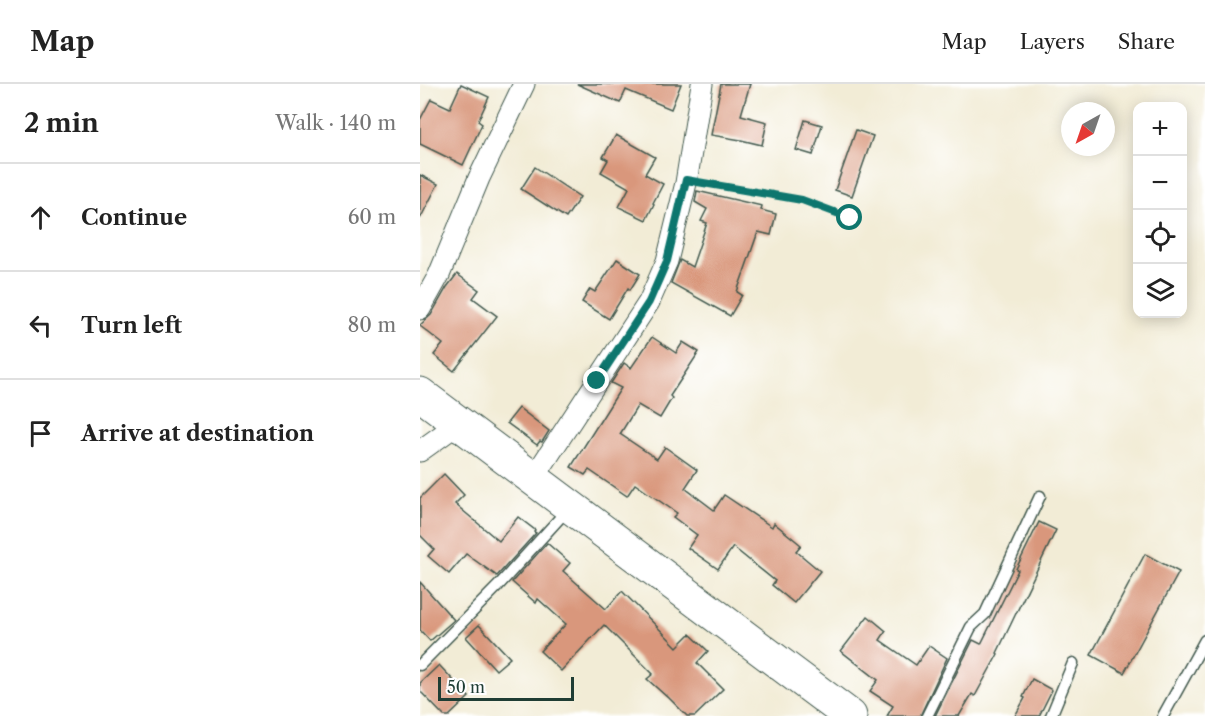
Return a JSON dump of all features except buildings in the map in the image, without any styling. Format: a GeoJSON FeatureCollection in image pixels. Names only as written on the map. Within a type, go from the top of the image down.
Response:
{"type":"FeatureCollection","features":[{"type":"Feature","properties":{"kind":"highway"},"geometry":{"type":"LineString","coordinates":[[420,394],[850,716]]}},
{"type":"Feature","properties":{"kind":"street"},"geometry":{"type":"LineString","coordinates":[[420,309],[439,274],[479,178],[524,84]]}},
{"type":"Feature","properties":{"kind":"street"},"geometry":{"type":"LineString","coordinates":[[533,479],[649,302],[667,261],[686,180],[702,84]]}},
{"type":"Feature","properties":{"kind":"street"},"geometry":{"type":"LineString","coordinates":[[420,451],[459,423]]}},
{"type":"Feature","properties":{"kind":"lane"},"geometry":{"type":"LineString","coordinates":[[927,716],[971,627],[985,614],[1040,496]]}},
{"type":"Feature","properties":{"kind":"lane"},"geometry":{"type":"LineString","coordinates":[[420,666],[498,586],[570,506]]}},
{"type":"Feature","properties":{"kind":"lane"},"geometry":{"type":"LineString","coordinates":[[1163,716],[1205,640]]}},
{"type":"Feature","properties":{"kind":"lane"},"geometry":{"type":"LineString","coordinates":[[1051,716],[1073,663]]}},
{"type":"Feature","properties":{"kind":"path"},"geometry":{"type":"LineString","coordinates":[[686,180],[802,200],[850,218]]}},
{"type":"Feature","properties":{"kind":"route"},"geometry":{"type":"LineString","coordinates":[[597,381],[649,302],[667,261],[686,180],[802,200],[850,218]]}}]}
